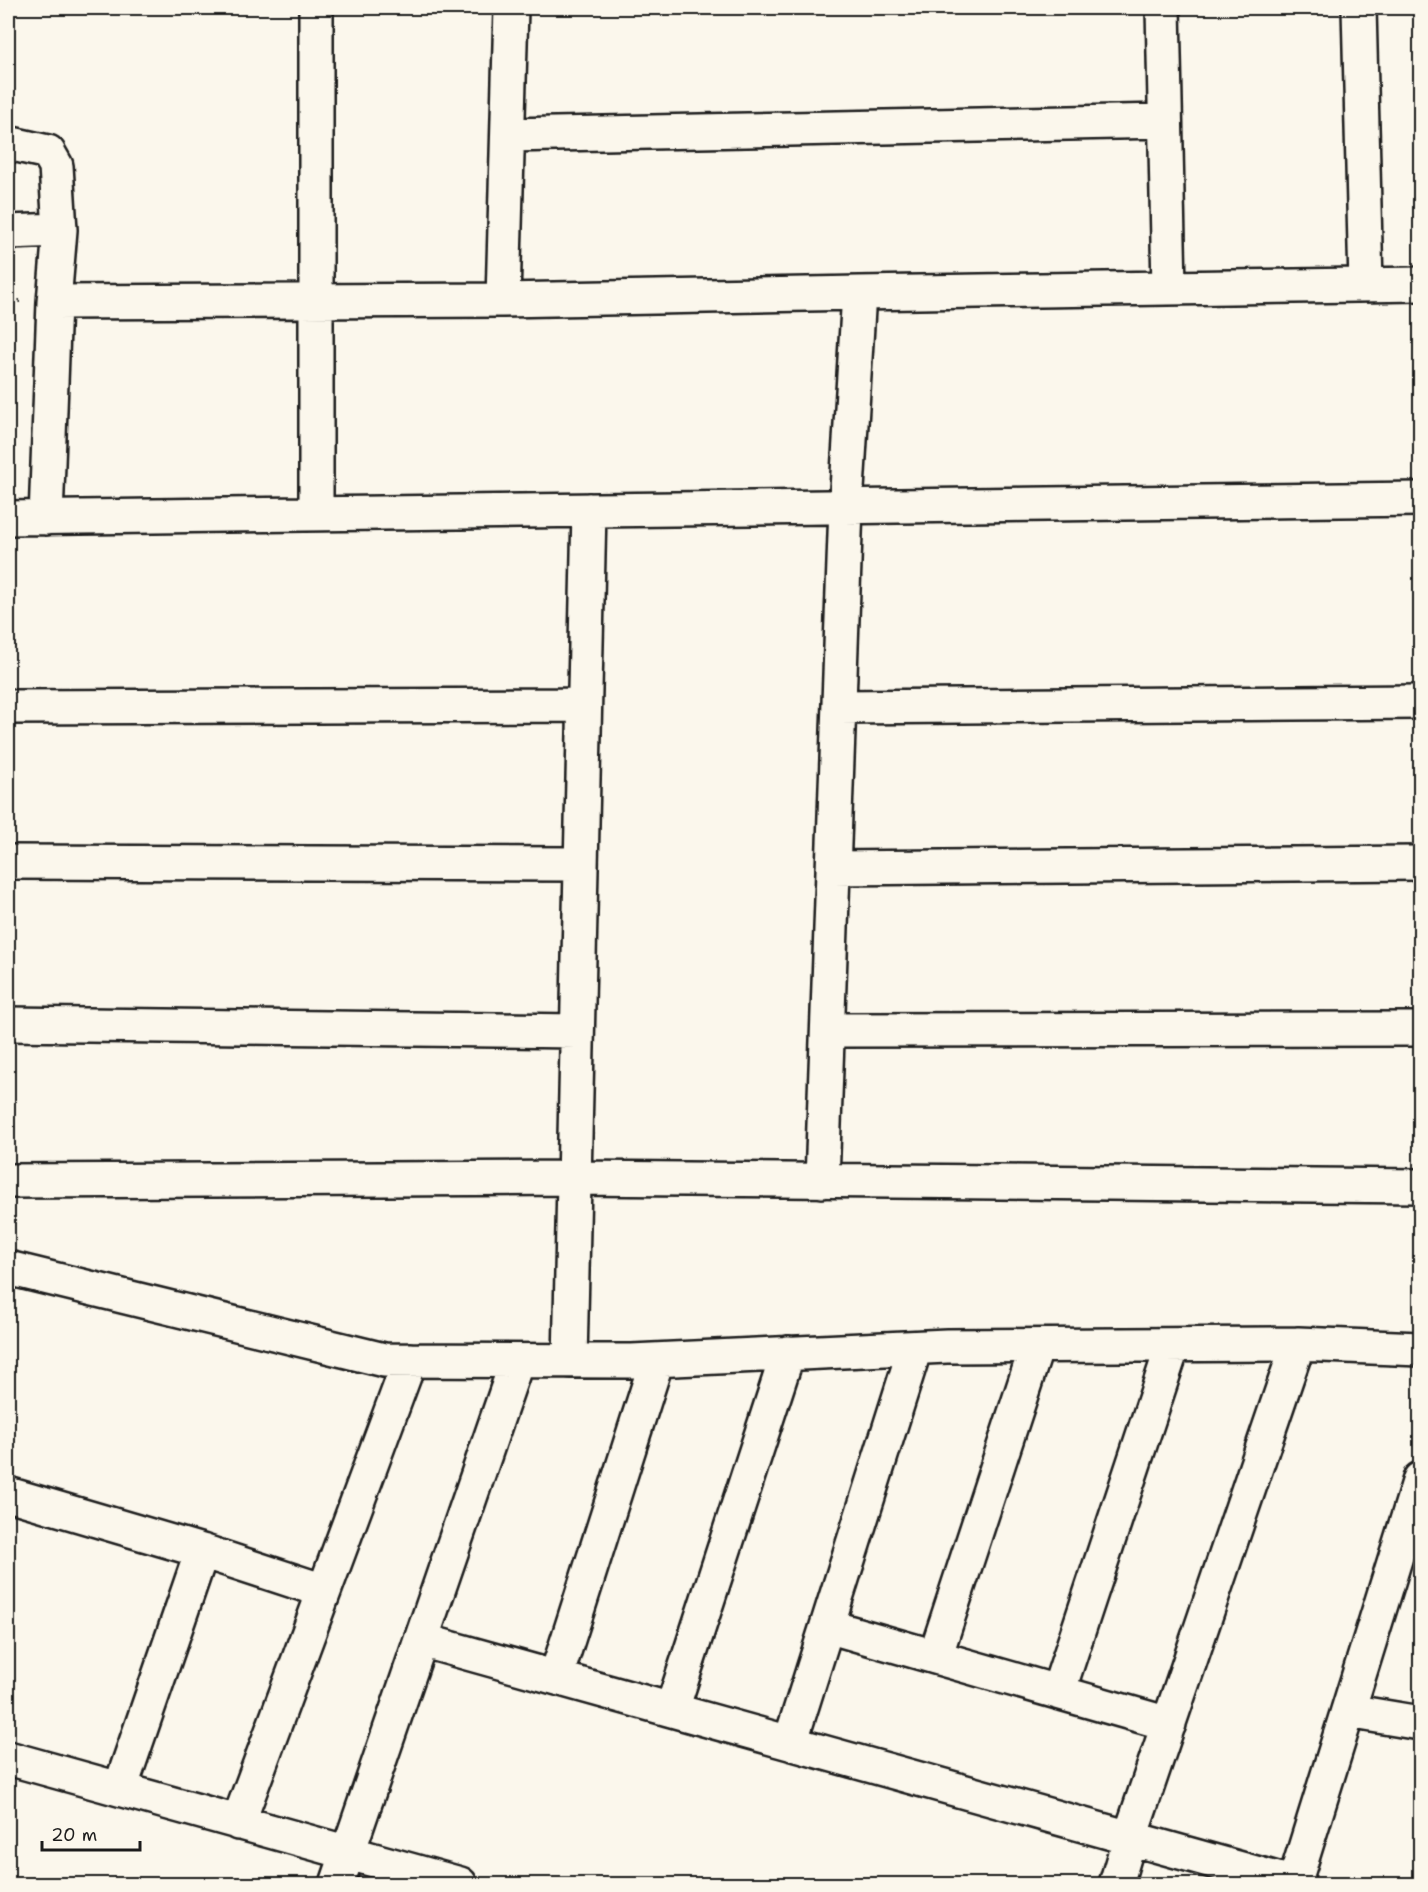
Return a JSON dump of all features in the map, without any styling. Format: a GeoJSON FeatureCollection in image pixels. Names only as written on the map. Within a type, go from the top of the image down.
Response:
{"type":"FeatureCollection","features":[{"type":"Feature","properties":{"kind":"street"},"geometry":{"type":"LineString","coordinates":[[316,8],[316,514]]}},
{"type":"Feature","properties":{"kind":"street"},"geometry":{"type":"LineString","coordinates":[[503,300],[511,8]]}},
{"type":"Feature","properties":{"kind":"street"},"geometry":{"type":"LineString","coordinates":[[1162,8],[1169,288]]}},
{"type":"Feature","properties":{"kind":"street"},"geometry":{"type":"LineString","coordinates":[[1359,8],[1366,285]]}},
{"type":"Feature","properties":{"kind":"street"},"geometry":{"type":"LineString","coordinates":[[508,135],[1165,121]]}},
{"type":"Feature","properties":{"kind":"street"},"geometry":{"type":"LineString","coordinates":[[8,143],[48,152],[56,166],[60,230],[54,302],[46,518]]}},
{"type":"Feature","properties":{"kind":"street"},"geometry":{"type":"LineString","coordinates":[[8,232],[60,230]]}},
{"type":"Feature","properties":{"kind":"street"},"geometry":{"type":"LineString","coordinates":[[54,302],[503,300],[1420,284]]}},
{"type":"Feature","properties":{"kind":"street"},"geometry":{"type":"LineString","coordinates":[[822,1181],[846,506],[859,293]]}},
{"type":"Feature","properties":{"kind":"street"},"geometry":{"type":"LineString","coordinates":[[8,518],[1420,498]]}},
{"type":"Feature","properties":{"kind":"street"},"geometry":{"type":"LineString","coordinates":[[570,1361],[588,510]]}},
{"type":"Feature","properties":{"kind":"street"},"geometry":{"type":"LineString","coordinates":[[839,707],[1420,702]]}},
{"type":"Feature","properties":{"kind":"street"},"geometry":{"type":"LineString","coordinates":[[8,707],[584,705]]}},
{"type":"Feature","properties":{"kind":"street"},"geometry":{"type":"LineString","coordinates":[[8,862],[581,864]]}},
{"type":"Feature","properties":{"kind":"street"},"geometry":{"type":"LineString","coordinates":[[833,868],[1420,863]]}},
{"type":"Feature","properties":{"kind":"street"},"geometry":{"type":"LineString","coordinates":[[8,1024],[577,1031]]}},
{"type":"Feature","properties":{"kind":"street"},"geometry":{"type":"LineString","coordinates":[[828,1030],[1420,1029]]}},
{"type":"Feature","properties":{"kind":"street"},"geometry":{"type":"LineString","coordinates":[[8,1181],[574,1178],[1420,1186]]}},
{"type":"Feature","properties":{"kind":"street"},"geometry":{"type":"LineString","coordinates":[[8,1268],[384,1360],[657,1360],[915,1348],[1037,1346],[1298,1344],[1420,1349]]}},
{"type":"Feature","properties":{"kind":"street"},"geometry":{"type":"LineString","coordinates":[[1116,1884],[1298,1344]]}},
{"type":"Feature","properties":{"kind":"street"},"geometry":{"type":"LineString","coordinates":[[1058,1692],[1173,1345]]}},
{"type":"Feature","properties":{"kind":"street"},"geometry":{"type":"LineString","coordinates":[[935,1657],[1037,1346]]}},
{"type":"Feature","properties":{"kind":"street"},"geometry":{"type":"LineString","coordinates":[[790,1743],[915,1348]]}},
{"type":"Feature","properties":{"kind":"street"},"geometry":{"type":"LineString","coordinates":[[672,1709],[788,1353]]}},
{"type":"Feature","properties":{"kind":"street"},"geometry":{"type":"LineString","coordinates":[[238,1823],[410,1360]]}},
{"type":"Feature","properties":{"kind":"street"},"geometry":{"type":"LineString","coordinates":[[556,1677],[657,1360]]}},
{"type":"Feature","properties":{"kind":"street"},"geometry":{"type":"LineString","coordinates":[[337,1884],[517,1361]]}},
{"type":"Feature","properties":{"kind":"street"},"geometry":{"type":"LineString","coordinates":[[421,1640],[1294,1884],[1420,1479]]}},
{"type":"Feature","properties":{"kind":"street"},"geometry":{"type":"LineString","coordinates":[[8,1494],[202,1551],[324,1591]]}},
{"type":"Feature","properties":{"kind":"street"},"geometry":{"type":"LineString","coordinates":[[120,1789],[202,1551]]}},
{"type":"Feature","properties":{"kind":"street"},"geometry":{"type":"LineString","coordinates":[[827,1626],[1169,1724]]}},
{"type":"Feature","properties":{"kind":"street"},"geometry":{"type":"LineString","coordinates":[[1348,1711],[1420,1723]]}},
{"type":"Feature","properties":{"kind":"street"},"geometry":{"type":"LineString","coordinates":[[8,1758],[460,1884]]}}]}
